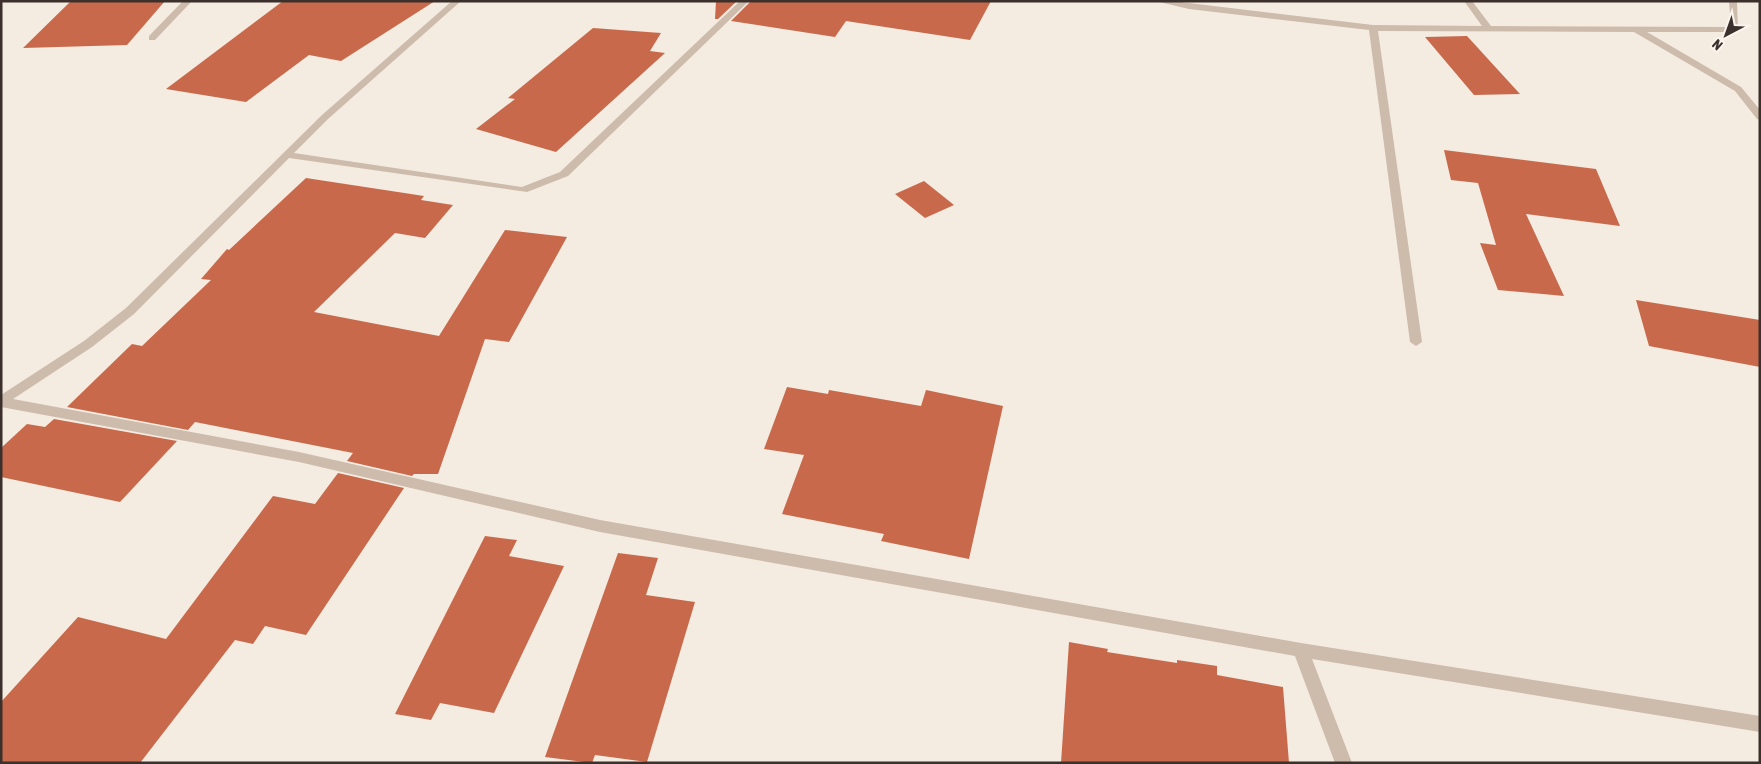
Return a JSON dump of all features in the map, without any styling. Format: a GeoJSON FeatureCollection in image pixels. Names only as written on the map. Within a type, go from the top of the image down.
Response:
{"type":"FeatureCollection","features":[{"type":"Feature","properties":{"kind":"street"},"geometry":{"type":"LineString","coordinates":[[152,38],[188,1]]}},
{"type":"Feature","properties":{"kind":"street"},"geometry":{"type":"LineString","coordinates":[[1,401],[88,344],[130,311],[286,155],[357,89],[457,1]]}},
{"type":"Feature","properties":{"kind":"street"},"geometry":{"type":"LineString","coordinates":[[286,155],[523,190],[543,184],[564,174],[746,1]]}},
{"type":"Feature","properties":{"kind":"street"},"geometry":{"type":"LineString","coordinates":[[1159,1],[1189,7],[1373,28],[1735,30],[1733,1]]}},
{"type":"Feature","properties":{"kind":"street"},"geometry":{"type":"LineString","coordinates":[[1468,1],[1488,28]]}},
{"type":"Feature","properties":{"kind":"street"},"geometry":{"type":"LineString","coordinates":[[1373,28],[1416,342]]}},
{"type":"Feature","properties":{"kind":"street"},"geometry":{"type":"LineString","coordinates":[[1635,29],[1738,89],[1760,117]]}},
{"type":"Feature","properties":{"kind":"street"},"geometry":{"type":"LineString","coordinates":[[1,401],[300,457],[600,526],[1301,650],[1760,724]]}},
{"type":"Feature","properties":{"kind":"street"},"geometry":{"type":"LineString","coordinates":[[1301,650],[1344,763]]}},
{"type":"Feature","properties":{"kind":"building"},"geometry":{"type":"Polygon","coordinates":[[[71,1],[165,1],[127,45],[23,48],[71,1]]]}},
{"type":"Feature","properties":{"kind":"building"},"geometry":{"type":"Polygon","coordinates":[[[283,1],[435,1],[341,61],[309,55],[246,102],[166,89],[283,1]]]}},
{"type":"Feature","properties":{"kind":"building"},"geometry":{"type":"Polygon","coordinates":[[[716,1],[737,1],[718,19],[715,19],[716,1]]]}},
{"type":"Feature","properties":{"kind":"building"},"geometry":{"type":"Polygon","coordinates":[[[751,1],[991,1],[970,40],[846,21],[835,37],[731,21],[751,1]]]}},
{"type":"Feature","properties":{"kind":"building"},"geometry":{"type":"Polygon","coordinates":[[[593,28],[661,33],[650,51],[665,53],[556,152],[476,129],[515,99],[508,98],[593,28]]]}},
{"type":"Feature","properties":{"kind":"building"},"geometry":{"type":"Polygon","coordinates":[[[1467,36],[1520,94],[1474,95],[1425,37],[1467,36]]]}},
{"type":"Feature","properties":{"kind":"building"},"geometry":{"type":"Polygon","coordinates":[[[1444,150],[1596,169],[1620,226],[1526,214],[1564,296],[1498,290],[1480,243],[1496,245],[1478,183],[1451,180],[1444,150]]]}},
{"type":"Feature","properties":{"kind":"building"},"geometry":{"type":"Polygon","coordinates":[[[306,178],[424,196],[421,200],[453,205],[425,238],[395,233],[314,312],[439,336],[505,230],[567,237],[509,342],[485,339],[438,474],[414,474],[412,476],[347,461],[353,453],[195,422],[188,430],[67,407],[132,344],[142,346],[211,280],[201,279],[227,249],[229,250],[306,178]]]}},
{"type":"Feature","properties":{"kind":"building"},"geometry":{"type":"Polygon","coordinates":[[[924,181],[954,205],[925,218],[895,194],[924,181]]]}},
{"type":"Feature","properties":{"kind":"building"},"geometry":{"type":"Polygon","coordinates":[[[1636,300],[1760,320],[1760,367],[1649,346],[1636,300]]]}},
{"type":"Feature","properties":{"kind":"building"},"geometry":{"type":"Polygon","coordinates":[[[787,387],[828,394],[829,390],[921,406],[926,390],[1003,406],[969,559],[881,541],[884,534],[782,514],[804,455],[764,449],[787,387]]]}},
{"type":"Feature","properties":{"kind":"building"},"geometry":{"type":"Polygon","coordinates":[[[54,419],[177,441],[120,502],[1,477],[1,448],[27,424],[45,427],[54,419]]]}},
{"type":"Feature","properties":{"kind":"building"},"geometry":{"type":"Polygon","coordinates":[[[338,473],[404,488],[306,635],[265,626],[253,644],[235,640],[140,763],[1,763],[1,702],[78,617],[166,639],[273,496],[315,504],[338,473]]]}},
{"type":"Feature","properties":{"kind":"building"},"geometry":{"type":"Polygon","coordinates":[[[485,536],[517,540],[509,556],[564,566],[494,713],[440,703],[431,720],[395,714],[485,536]]]}},
{"type":"Feature","properties":{"kind":"building"},"geometry":{"type":"Polygon","coordinates":[[[618,553],[658,558],[646,595],[695,602],[647,762],[595,755],[592,763],[545,757],[618,553]]]}},
{"type":"Feature","properties":{"kind":"building"},"geometry":{"type":"Polygon","coordinates":[[[1069,642],[1108,649],[1107,652],[1177,663],[1177,660],[1217,666],[1217,675],[1283,687],[1289,763],[1061,763],[1069,642]]]}}]}
